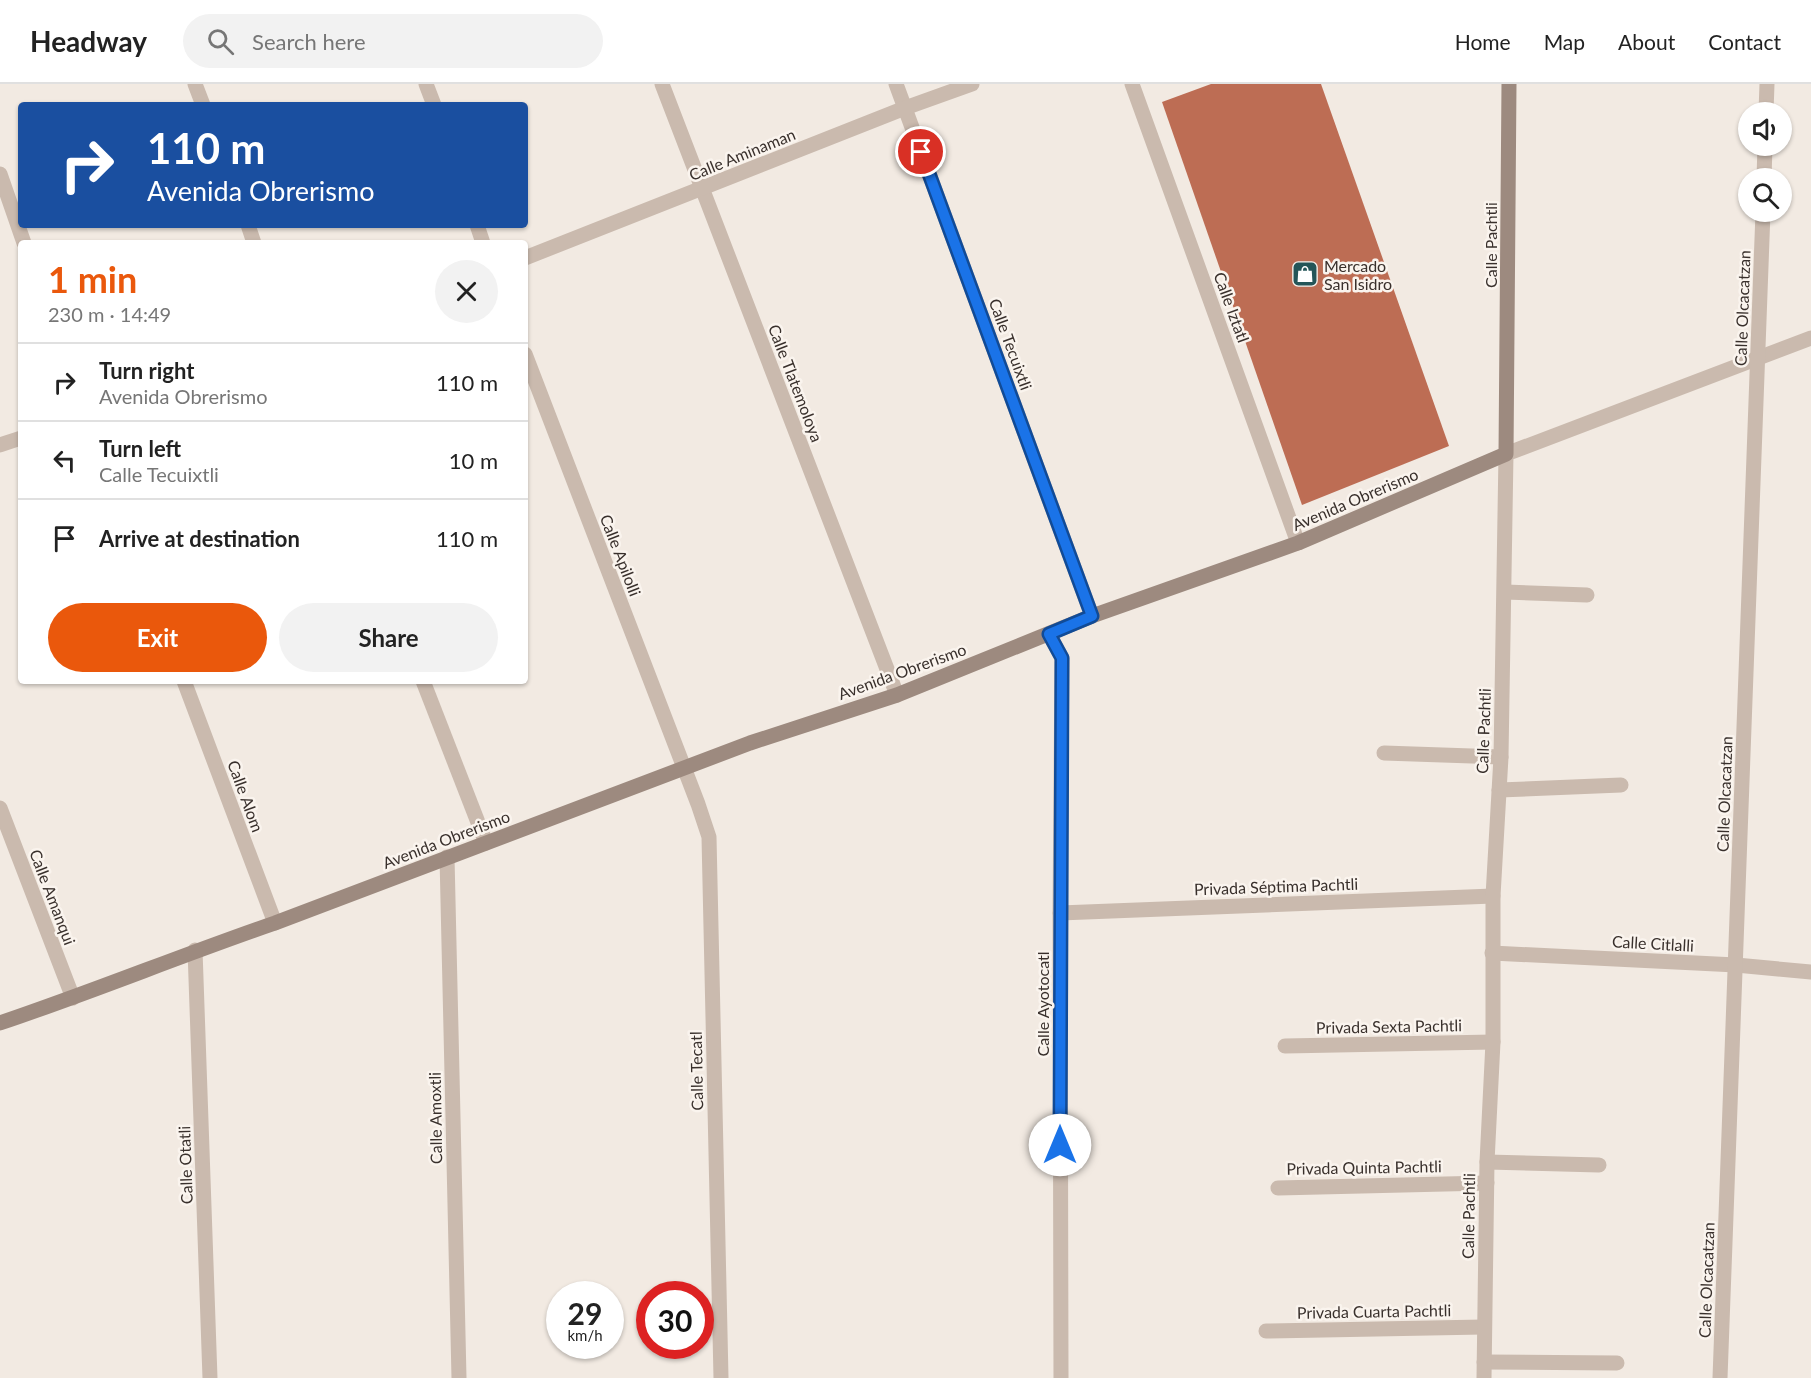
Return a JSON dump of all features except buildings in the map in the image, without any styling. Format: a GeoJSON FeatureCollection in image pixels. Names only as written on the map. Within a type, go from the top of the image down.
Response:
{"type":"FeatureCollection","features":[{"type":"Feature","properties":{"kind":"street"},"geometry":{"type":"LineString","coordinates":[[195,84],[202,102]]}},
{"type":"Feature","properties":{"kind":"street"},"geometry":{"type":"LineString","coordinates":[[426,84],[433,102]]}},
{"type":"Feature","properties":{"kind":"street","name":"Calle Tlatemoloya"},"geometry":{"type":"LineString","coordinates":[[662,84],[897,695]]}},
{"type":"Feature","properties":{"kind":"street","name":"Calle Tecuixtli"},"geometry":{"type":"LineString","coordinates":[[896,84],[1092,616]]}},
{"type":"Feature","properties":{"kind":"street","name":"Calle Aminaman"},"geometry":{"type":"LineString","coordinates":[[528,257],[905,108],[972,84]]}},
{"type":"Feature","properties":{"kind":"street","name":"Calle Iztatl"},"geometry":{"type":"LineString","coordinates":[[1132,84],[1298,543]]}},
{"type":"Feature","properties":{"kind":"street","name":"Calle Pachtli"},"geometry":{"type":"LineString","coordinates":[[1484,1378],[1486,1182],[1493,1042],[1492,953],[1501,757],[1505,592],[1509,84]]}},
{"type":"Feature","properties":{"kind":"street"},"geometry":{"type":"LineString","coordinates":[[1766,102],[1767,84]]}},
{"type":"Feature","properties":{"kind":"street"},"geometry":{"type":"LineString","coordinates":[[0,174],[18,226]]}},
{"type":"Feature","properties":{"kind":"street","name":"Calle Olcacatzan"},"geometry":{"type":"LineString","coordinates":[[1720,1378],[1763,222]]}},
{"type":"Feature","properties":{"kind":"street","name":"Avenida Obrerismo"},"geometry":{"type":"LineString","coordinates":[[0,1023],[73,998],[195,950],[275,923],[750,744],[897,695],[1092,616],[1298,543],[1506,454],[1811,338]]}},
{"type":"Feature","properties":{"kind":"street","name":"Calle Apilolli"},"geometry":{"type":"LineString","coordinates":[[528,362],[684,769]]}},
{"type":"Feature","properties":{"kind":"street"},"geometry":{"type":"LineString","coordinates":[[0,445],[18,439]]}},
{"type":"Feature","properties":{"kind":"street"},"geometry":{"type":"LineString","coordinates":[[1505,592],[1587,596]]}},
{"type":"Feature","properties":{"kind":"street","name":"Calle Ayotocatl"},"geometry":{"type":"LineString","coordinates":[[1049,634],[1062,658],[1061,1378]]}},
{"type":"Feature","properties":{"kind":"street","name":"Calle Alom"},"geometry":{"type":"LineString","coordinates":[[185,684],[275,923]]}},
{"type":"Feature","properties":{"kind":"street"},"geometry":{"type":"LineString","coordinates":[[424,684],[486,843]]}},
{"type":"Feature","properties":{"kind":"street"},"geometry":{"type":"LineString","coordinates":[[1384,753],[1501,757]]}},
{"type":"Feature","properties":{"kind":"street","name":"Calle Tecatl"},"geometry":{"type":"LineString","coordinates":[[684,769],[709,837],[721,1378]]}},
{"type":"Feature","properties":{"kind":"street"},"geometry":{"type":"LineString","coordinates":[[1499,790],[1621,785]]}},
{"type":"Feature","properties":{"kind":"street","name":"Calle Amanqui"},"geometry":{"type":"LineString","coordinates":[[0,808],[73,998]]}},
{"type":"Feature","properties":{"kind":"street","name":"Calle Amoxtli"},"geometry":{"type":"LineString","coordinates":[[447,857],[459,1378]]}},
{"type":"Feature","properties":{"kind":"street","name":"Privada Séptima Pachtli"},"geometry":{"type":"LineString","coordinates":[[1060,913],[1494,896]]}},
{"type":"Feature","properties":{"kind":"street","name":"Calle Otatli"},"geometry":{"type":"LineString","coordinates":[[195,950],[210,1378]]}},
{"type":"Feature","properties":{"kind":"street","name":"Calle Citlalli"},"geometry":{"type":"LineString","coordinates":[[1492,953],[1736,965],[1811,972]]}},
{"type":"Feature","properties":{"kind":"street","name":"Privada Sexta Pachtli"},"geometry":{"type":"LineString","coordinates":[[1286,1046],[1493,1042]]}},
{"type":"Feature","properties":{"kind":"street"},"geometry":{"type":"LineString","coordinates":[[1487,1162],[1599,1165]]}},
{"type":"Feature","properties":{"kind":"street","name":"Privada Quinta Pachtli"},"geometry":{"type":"LineString","coordinates":[[1278,1188],[1486,1182]]}},
{"type":"Feature","properties":{"kind":"street","name":"Privada Cuarta Pachtli"},"geometry":{"type":"LineString","coordinates":[[1266,1331],[1483,1328]]}},
{"type":"Feature","properties":{"kind":"street"},"geometry":{"type":"LineString","coordinates":[[1484,1362],[1617,1363]]}},
{"type":"Feature","properties":{"kind":"place","name":"Mercado San Isidro"},"geometry":{"type":"Point","coordinates":[1305,274]}},
{"type":"Feature","properties":{"kind":"route"},"geometry":{"type":"LineString","coordinates":[[921,152],[1092,616],[1049,634],[1062,658],[1060,1145]]}}]}
